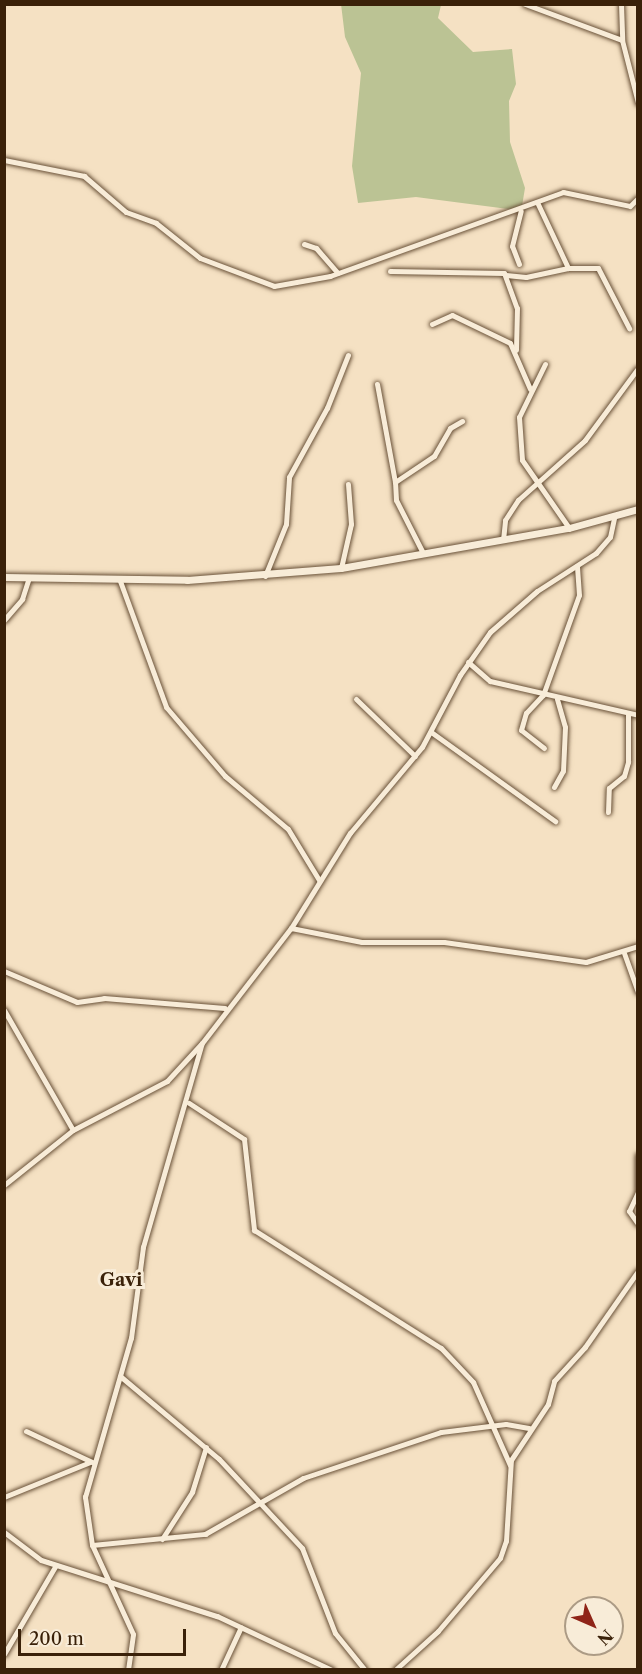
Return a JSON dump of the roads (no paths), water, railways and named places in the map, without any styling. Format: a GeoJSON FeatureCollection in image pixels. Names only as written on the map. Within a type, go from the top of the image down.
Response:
{"type":"FeatureCollection","features":[{"type":"Feature","properties":{"kind":"main road"},"geometry":{"type":"LineString","coordinates":[[4,577],[120,581],[265,576],[341,568],[569,528],[638,510]]}},
{"type":"Feature","properties":{"kind":"street"},"geometry":{"type":"LineString","coordinates":[[525,4],[622,40]]}},
{"type":"Feature","properties":{"kind":"street"},"geometry":{"type":"LineString","coordinates":[[621,4],[622,40],[634,78],[638,103]]}},
{"type":"Feature","properties":{"kind":"street"},"geometry":{"type":"LineString","coordinates":[[4,160],[65,168],[99,183],[126,212],[156,223],[200,258],[230,272],[274,286],[338,273],[573,191],[630,206],[638,198]]}},
{"type":"Feature","properties":{"kind":"street"},"geometry":{"type":"LineString","coordinates":[[537,202],[568,268]]}},
{"type":"Feature","properties":{"kind":"street"},"geometry":{"type":"LineString","coordinates":[[519,264],[512,246],[521,211]]}},
{"type":"Feature","properties":{"kind":"street"},"geometry":{"type":"LineString","coordinates":[[304,244],[316,248],[338,273]]}},
{"type":"Feature","properties":{"kind":"street"},"geometry":{"type":"LineString","coordinates":[[390,271],[526,277],[568,268],[598,268],[629,328]]}},
{"type":"Feature","properties":{"kind":"street"},"geometry":{"type":"LineString","coordinates":[[506,275],[517,308],[516,350],[530,389]]}},
{"type":"Feature","properties":{"kind":"street"},"geometry":{"type":"LineString","coordinates":[[432,324],[452,315],[516,350]]}},
{"type":"Feature","properties":{"kind":"street"},"geometry":{"type":"LineString","coordinates":[[265,576],[286,524],[289,477],[327,408],[348,355]]}},
{"type":"Feature","properties":{"kind":"street"},"geometry":{"type":"LineString","coordinates":[[545,364],[530,389],[518,421],[522,460],[540,479],[569,528]]}},
{"type":"Feature","properties":{"kind":"street"},"geometry":{"type":"LineString","coordinates":[[503,540],[511,510],[540,479],[585,440],[638,369]]}},
{"type":"Feature","properties":{"kind":"street"},"geometry":{"type":"LineString","coordinates":[[377,384],[395,482],[396,500],[423,553]]}},
{"type":"Feature","properties":{"kind":"street"},"geometry":{"type":"LineString","coordinates":[[395,482],[434,456],[450,428],[462,421]]}},
{"type":"Feature","properties":{"kind":"street"},"geometry":{"type":"LineString","coordinates":[[341,568],[351,524],[348,484]]}},
{"type":"Feature","properties":{"kind":"street"},"geometry":{"type":"LineString","coordinates":[[4,1185],[74,1130],[159,1086],[202,1043],[225,1008],[291,928],[319,880],[415,756],[431,732],[468,663],[522,603],[577,566],[610,537],[614,518]]}},
{"type":"Feature","properties":{"kind":"street"},"geometry":{"type":"LineString","coordinates":[[544,748],[522,730],[526,712],[543,695],[579,595],[577,566]]}},
{"type":"Feature","properties":{"kind":"street"},"geometry":{"type":"LineString","coordinates":[[4,620],[22,599],[29,578]]}},
{"type":"Feature","properties":{"kind":"street"},"geometry":{"type":"LineString","coordinates":[[120,581],[166,707],[225,776],[288,829],[319,880]]}},
{"type":"Feature","properties":{"kind":"street"},"geometry":{"type":"LineString","coordinates":[[468,663],[490,681],[557,699],[638,716]]}},
{"type":"Feature","properties":{"kind":"street"},"geometry":{"type":"LineString","coordinates":[[356,699],[415,756]]}},
{"type":"Feature","properties":{"kind":"street"},"geometry":{"type":"LineString","coordinates":[[554,787],[563,771],[565,727],[557,699]]}},
{"type":"Feature","properties":{"kind":"street"},"geometry":{"type":"LineString","coordinates":[[608,812],[609,788],[624,776],[628,762],[628,714]]}},
{"type":"Feature","properties":{"kind":"street"},"geometry":{"type":"LineString","coordinates":[[431,732],[555,820]]}},
{"type":"Feature","properties":{"kind":"street"},"geometry":{"type":"LineString","coordinates":[[291,928],[362,942],[444,942],[586,962],[624,953],[638,946]]}},
{"type":"Feature","properties":{"kind":"street"},"geometry":{"type":"LineString","coordinates":[[624,953],[638,992]]}},
{"type":"Feature","properties":{"kind":"street"},"geometry":{"type":"LineString","coordinates":[[4,971],[77,1002],[104,998],[225,1008]]}},
{"type":"Feature","properties":{"kind":"street"},"geometry":{"type":"LineString","coordinates":[[4,1010],[74,1130]]}},
{"type":"Feature","properties":{"kind":"street"},"geometry":{"type":"LineString","coordinates":[[128,1670],[133,1634],[92,1545],[86,1497],[92,1462],[120,1376],[135,1317],[143,1247],[189,1103],[202,1043]]}},
{"type":"Feature","properties":{"kind":"street"},"geometry":{"type":"LineString","coordinates":[[189,1103],[244,1139],[249,1222],[258,1235],[432,1341],[470,1377],[510,1465]]}},
{"type":"Feature","properties":{"kind":"street"},"geometry":{"type":"LineString","coordinates":[[638,1155],[638,1191],[629,1211],[638,1224]]}},
{"type":"Feature","properties":{"kind":"street"},"geometry":{"type":"LineString","coordinates":[[395,1670],[438,1631],[500,1558],[506,1541],[510,1465],[529,1428],[548,1404],[554,1381],[591,1339],[638,1271]]}},
{"type":"Feature","properties":{"kind":"street"},"geometry":{"type":"LineString","coordinates":[[120,1376],[206,1447],[303,1550],[335,1633],[365,1670]]}},
{"type":"Feature","properties":{"kind":"street"},"geometry":{"type":"LineString","coordinates":[[92,1545],[205,1534],[258,1501],[303,1478],[395,1445],[453,1429],[492,1426],[529,1428]]}},
{"type":"Feature","properties":{"kind":"street"},"geometry":{"type":"LineString","coordinates":[[26,1431],[63,1444],[92,1462]]}},
{"type":"Feature","properties":{"kind":"street"},"geometry":{"type":"LineString","coordinates":[[162,1539],[192,1492],[206,1447]]}},
{"type":"Feature","properties":{"kind":"street"},"geometry":{"type":"LineString","coordinates":[[4,1497],[92,1462]]}},
{"type":"Feature","properties":{"kind":"street"},"geometry":{"type":"LineString","coordinates":[[4,1532],[56,1565],[241,1627],[332,1670]]}},
{"type":"Feature","properties":{"kind":"street"},"geometry":{"type":"LineString","coordinates":[[4,1654],[56,1565]]}},
{"type":"Feature","properties":{"kind":"street"},"geometry":{"type":"LineString","coordinates":[[221,1670],[241,1627]]}},
{"type":"Feature","properties":{"kind":"district","name":"Gavi"},"geometry":{"type":"Point","coordinates":[121,1280]}}]}
